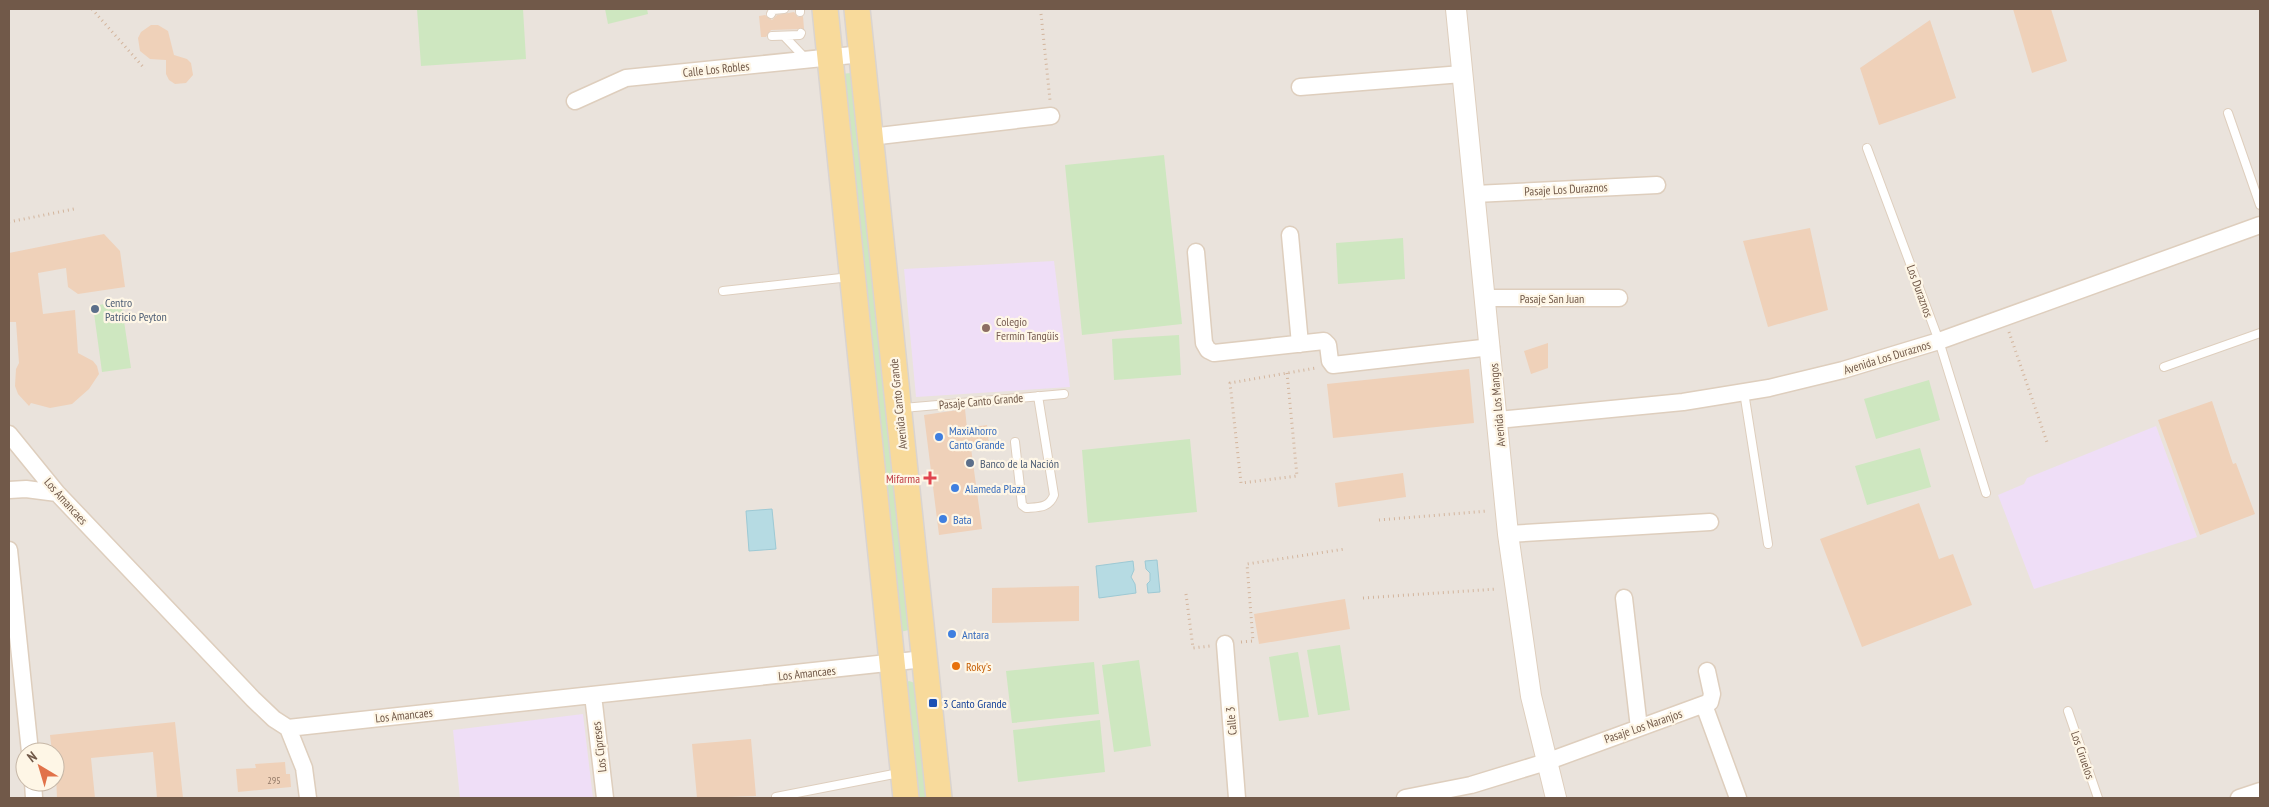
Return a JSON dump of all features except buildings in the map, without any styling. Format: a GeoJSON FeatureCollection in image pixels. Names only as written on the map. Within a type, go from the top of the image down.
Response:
{"type":"FeatureCollection","features":[{"type":"Feature","properties":{"kind":"main road"},"geometry":{"type":"LineString","coordinates":[[825,9],[818,58],[854,276],[906,798]]}},
{"type":"Feature","properties":{"kind":"main road","name":"Avenida Canto Grande"},"geometry":{"type":"LineString","coordinates":[[857,9],[939,798]]}},
{"type":"Feature","properties":{"kind":"street","name":"Avenida Los Mangos"},"geometry":{"type":"LineString","coordinates":[[1456,9],[1491,347],[1508,534],[1531,696],[1556,798]]}},
{"type":"Feature","properties":{"kind":"street","name":"Calle Los Robles"},"geometry":{"type":"LineString","coordinates":[[575,101],[626,78],[862,54]]}},
{"type":"Feature","properties":{"kind":"street"},"geometry":{"type":"LineString","coordinates":[[1300,87],[1462,74]]}},
{"type":"Feature","properties":{"kind":"street"},"geometry":{"type":"LineString","coordinates":[[870,137],[1051,116]]}},
{"type":"Feature","properties":{"kind":"street","name":"Pasaje Los Duraznos"},"geometry":{"type":"LineString","coordinates":[[1475,194],[1657,185]]}},
{"type":"Feature","properties":{"kind":"street","name":"Avenida Los Duraznos"},"geometry":{"type":"LineString","coordinates":[[1498,420],[1682,402],[1744,392],[1843,370],[1939,341],[2260,225]]}},
{"type":"Feature","properties":{"kind":"street"},"geometry":{"type":"LineString","coordinates":[[1290,236],[1300,344]]}},
{"type":"Feature","properties":{"kind":"street"},"geometry":{"type":"LineString","coordinates":[[1196,252],[1204,343],[1208,350],[1214,353],[1324,341],[1328,345],[1330,361],[1334,365],[1491,347]]}},
{"type":"Feature","properties":{"kind":"street","name":"Pasaje San Juan"},"geometry":{"type":"LineString","coordinates":[[1486,298],[1619,298]]}},
{"type":"Feature","properties":{"kind":"street","name":"Los Amancaes"},"geometry":{"type":"LineString","coordinates":[[9,434],[57,493],[254,699],[274,719],[288,728],[892,664],[924,659]]}},
{"type":"Feature","properties":{"kind":"street"},"geometry":{"type":"LineString","coordinates":[[9,490],[26,489],[57,493]]}},
{"type":"Feature","properties":{"kind":"street"},"geometry":{"type":"LineString","coordinates":[[1508,534],[1710,522]]}},
{"type":"Feature","properties":{"kind":"street"},"geometry":{"type":"LineString","coordinates":[[9,550],[29,742]]}},
{"type":"Feature","properties":{"kind":"street"},"geometry":{"type":"LineString","coordinates":[[1624,598],[1639,728]]}},
{"type":"Feature","properties":{"kind":"street","name":"Calle 3"},"geometry":{"type":"LineString","coordinates":[[1225,644],[1237,798]]}},
{"type":"Feature","properties":{"kind":"street"},"geometry":{"type":"LineString","coordinates":[[1707,672],[1712,694],[1710,702],[1704,705],[1738,798]]}},
{"type":"Feature","properties":{"kind":"street","name":"Los Cipreses"},"geometry":{"type":"LineString","coordinates":[[593,695],[605,798]]}},
{"type":"Feature","properties":{"kind":"street","name":"Pasaje Los Naranjos"},"geometry":{"type":"LineString","coordinates":[[1405,798],[1471,785],[1546,762],[1704,705]]}},
{"type":"Feature","properties":{"kind":"street"},"geometry":{"type":"LineString","coordinates":[[288,728],[304,768],[308,798]]}},
{"type":"Feature","properties":{"kind":"street"},"geometry":{"type":"LineString","coordinates":[[2239,798],[2260,791]]}},
{"type":"Feature","properties":{"kind":"lane"},"geometry":{"type":"LineString","coordinates":[[771,14],[773,10],[784,9]]}},
{"type":"Feature","properties":{"kind":"lane"},"geometry":{"type":"LineString","coordinates":[[772,36],[800,36],[801,33]]}},
{"type":"Feature","properties":{"kind":"lane"},"geometry":{"type":"LineString","coordinates":[[785,37],[818,58]]}},
{"type":"Feature","properties":{"kind":"lane"},"geometry":{"type":"LineString","coordinates":[[2228,113],[2260,205]]}},
{"type":"Feature","properties":{"kind":"lane","name":"Los Duraznos"},"geometry":{"type":"LineString","coordinates":[[1867,148],[1939,341],[1986,493]]}},
{"type":"Feature","properties":{"kind":"lane"},"geometry":{"type":"LineString","coordinates":[[723,290],[854,276]]}},
{"type":"Feature","properties":{"kind":"lane"},"geometry":{"type":"LineString","coordinates":[[2164,367],[2260,333]]}},
{"type":"Feature","properties":{"kind":"lane"},"geometry":{"type":"LineString","coordinates":[[1744,392],[1768,544]]}},
{"type":"Feature","properties":{"kind":"lane","name":"Pasaje Canto Grande"},"geometry":{"type":"LineString","coordinates":[[898,409],[1064,394]]}},
{"type":"Feature","properties":{"kind":"lane"},"geometry":{"type":"LineString","coordinates":[[1015,442],[1022,505],[1026,508],[1046,506],[1051,502],[1054,495],[1038,396]]}},
{"type":"Feature","properties":{"kind":"lane","name":"Los Ciruelos"},"geometry":{"type":"LineString","coordinates":[[2068,711],[2098,798]]}},
{"type":"Feature","properties":{"kind":"lane"},"geometry":{"type":"LineString","coordinates":[[776,797],[904,772]]}},
{"type":"Feature","properties":{"kind":"path"},"geometry":{"type":"LineString","coordinates":[[92,9],[145,69]]}},
{"type":"Feature","properties":{"kind":"path"},"geometry":{"type":"LineString","coordinates":[[1041,14],[1051,116]]}},
{"type":"Feature","properties":{"kind":"path"},"geometry":{"type":"LineString","coordinates":[[9,222],[74,209]]}},
{"type":"Feature","properties":{"kind":"path"},"geometry":{"type":"LineString","coordinates":[[2004,317],[2048,445]]}},
{"type":"Feature","properties":{"kind":"path"},"geometry":{"type":"LineString","coordinates":[[1287,373],[1297,476],[1241,482],[1230,383],[1287,373],[1334,365]]}},
{"type":"Feature","properties":{"kind":"path"},"geometry":{"type":"LineString","coordinates":[[1379,520],[1506,510]]}},
{"type":"Feature","properties":{"kind":"path"},"geometry":{"type":"LineString","coordinates":[[1186,594],[1192,648],[1253,641],[1247,564],[1345,549]]}},
{"type":"Feature","properties":{"kind":"path"},"geometry":{"type":"LineString","coordinates":[[1363,598],[1516,587]]}},
{"type":"Feature","properties":{"kind":"shaded area"},"geometry":{"type":"Polygon","coordinates":[[[9,9],[2260,9],[2260,798],[9,798],[9,9]]]}},
{"type":"Feature","properties":{"kind":"shaded area","name":"Colegio Fermín Tangüis"},"geometry":{"type":"Polygon","coordinates":[[[1054,261],[1070,387],[916,397],[904,269],[1054,261]]]}},
{"type":"Feature","properties":{"kind":"shaded area"},"geometry":{"type":"Polygon","coordinates":[[[2156,426],[2197,537],[2034,589],[1998,495],[2024,484],[2027,478],[2156,426]]]}},
{"type":"Feature","properties":{"kind":"shaded area"},"geometry":{"type":"Polygon","coordinates":[[[583,714],[593,798],[460,798],[453,730],[583,714]]]}},
{"type":"Feature","properties":{"kind":"green space"},"geometry":{"type":"Polygon","coordinates":[[[417,9],[523,9],[526,59],[421,66],[417,9]]]}},
{"type":"Feature","properties":{"kind":"green space"},"geometry":{"type":"Polygon","coordinates":[[[605,9],[647,9],[648,14],[608,24],[605,9]]]}},
{"type":"Feature","properties":{"kind":"green space"},"geometry":{"type":"Polygon","coordinates":[[[851,73],[855,76],[909,630],[900,632],[841,74],[851,73]]]}},
{"type":"Feature","properties":{"kind":"green space"},"geometry":{"type":"Polygon","coordinates":[[[1164,155],[1182,324],[1082,335],[1065,165],[1164,155]]]}},
{"type":"Feature","properties":{"kind":"green space"},"geometry":{"type":"Polygon","coordinates":[[[1403,238],[1405,279],[1338,284],[1336,243],[1403,238]]]}},
{"type":"Feature","properties":{"kind":"green space"},"geometry":{"type":"Polygon","coordinates":[[[121,301],[131,368],[102,372],[93,306],[121,301]]]}},
{"type":"Feature","properties":{"kind":"green space"},"geometry":{"type":"Polygon","coordinates":[[[1179,335],[1181,375],[1114,380],[1112,339],[1179,335]]]}},
{"type":"Feature","properties":{"kind":"green space"},"geometry":{"type":"Polygon","coordinates":[[[1929,380],[1940,420],[1876,439],[1864,399],[1929,380]]]}},
{"type":"Feature","properties":{"kind":"green space"},"geometry":{"type":"Polygon","coordinates":[[[1190,439],[1197,512],[1088,523],[1082,450],[1190,439]]]}},
{"type":"Feature","properties":{"kind":"green space"},"geometry":{"type":"Polygon","coordinates":[[[1920,448],[1931,487],[1867,505],[1855,466],[1920,448]]]}},
{"type":"Feature","properties":{"kind":"green space"},"geometry":{"type":"Polygon","coordinates":[[[1340,645],[1350,710],[1318,715],[1307,650],[1340,645]]]}},
{"type":"Feature","properties":{"kind":"green space"},"geometry":{"type":"Polygon","coordinates":[[[1298,652],[1309,717],[1279,721],[1269,657],[1298,652]]]}},
{"type":"Feature","properties":{"kind":"green space"},"geometry":{"type":"Polygon","coordinates":[[[1139,660],[1151,746],[1114,752],[1102,665],[1139,660]]]}},
{"type":"Feature","properties":{"kind":"green space"},"geometry":{"type":"Polygon","coordinates":[[[1094,662],[1099,714],[1012,723],[1006,671],[1094,662]]]}},
{"type":"Feature","properties":{"kind":"green space"},"geometry":{"type":"Polygon","coordinates":[[[909,681],[915,683],[928,798],[913,798],[902,685],[909,681]]]}},
{"type":"Feature","properties":{"kind":"green space"},"geometry":{"type":"Polygon","coordinates":[[[1100,720],[1105,772],[1018,782],[1013,730],[1100,720]]]}},
{"type":"Feature","properties":{"kind":"water"},"geometry":{"type":"Polygon","coordinates":[[[772,509],[776,549],[749,551],[746,511],[772,509]]]}},
{"type":"Feature","properties":{"kind":"water"},"geometry":{"type":"Polygon","coordinates":[[[1157,560],[1160,592],[1148,593],[1147,584],[1150,581],[1150,573],[1146,569],[1145,561],[1157,560]]]}},
{"type":"Feature","properties":{"kind":"water"},"geometry":{"type":"Polygon","coordinates":[[[1133,561],[1134,570],[1131,577],[1135,584],[1136,593],[1099,598],[1096,566],[1133,561]]]}},
{"type":"Feature","properties":{"kind":"place","name":"Centro Patricio Peyton"},"geometry":{"type":"Point","coordinates":[95,309]}},
{"type":"Feature","properties":{"kind":"place","name":"Colegio Fermín Tangüis"},"geometry":{"type":"Point","coordinates":[986,328]}},
{"type":"Feature","properties":{"kind":"place","name":"MaxiAhorro Canto Grande"},"geometry":{"type":"Point","coordinates":[939,437]}},
{"type":"Feature","properties":{"kind":"place","name":"Banco de la Nación"},"geometry":{"type":"Point","coordinates":[970,463]}},
{"type":"Feature","properties":{"kind":"place","name":"Mifarma"},"geometry":{"type":"Point","coordinates":[930,478]}},
{"type":"Feature","properties":{"kind":"place","name":"Alameda Plaza"},"geometry":{"type":"Point","coordinates":[955,488]}},
{"type":"Feature","properties":{"kind":"place","name":"Bata"},"geometry":{"type":"Point","coordinates":[943,519]}},
{"type":"Feature","properties":{"kind":"place","name":"Antara"},"geometry":{"type":"Point","coordinates":[952,634]}},
{"type":"Feature","properties":{"kind":"place","name":"Roky's"},"geometry":{"type":"Point","coordinates":[956,666]}},
{"type":"Feature","properties":{"kind":"place","name":"3 Canto Grande"},"geometry":{"type":"Point","coordinates":[933,703]}}]}
